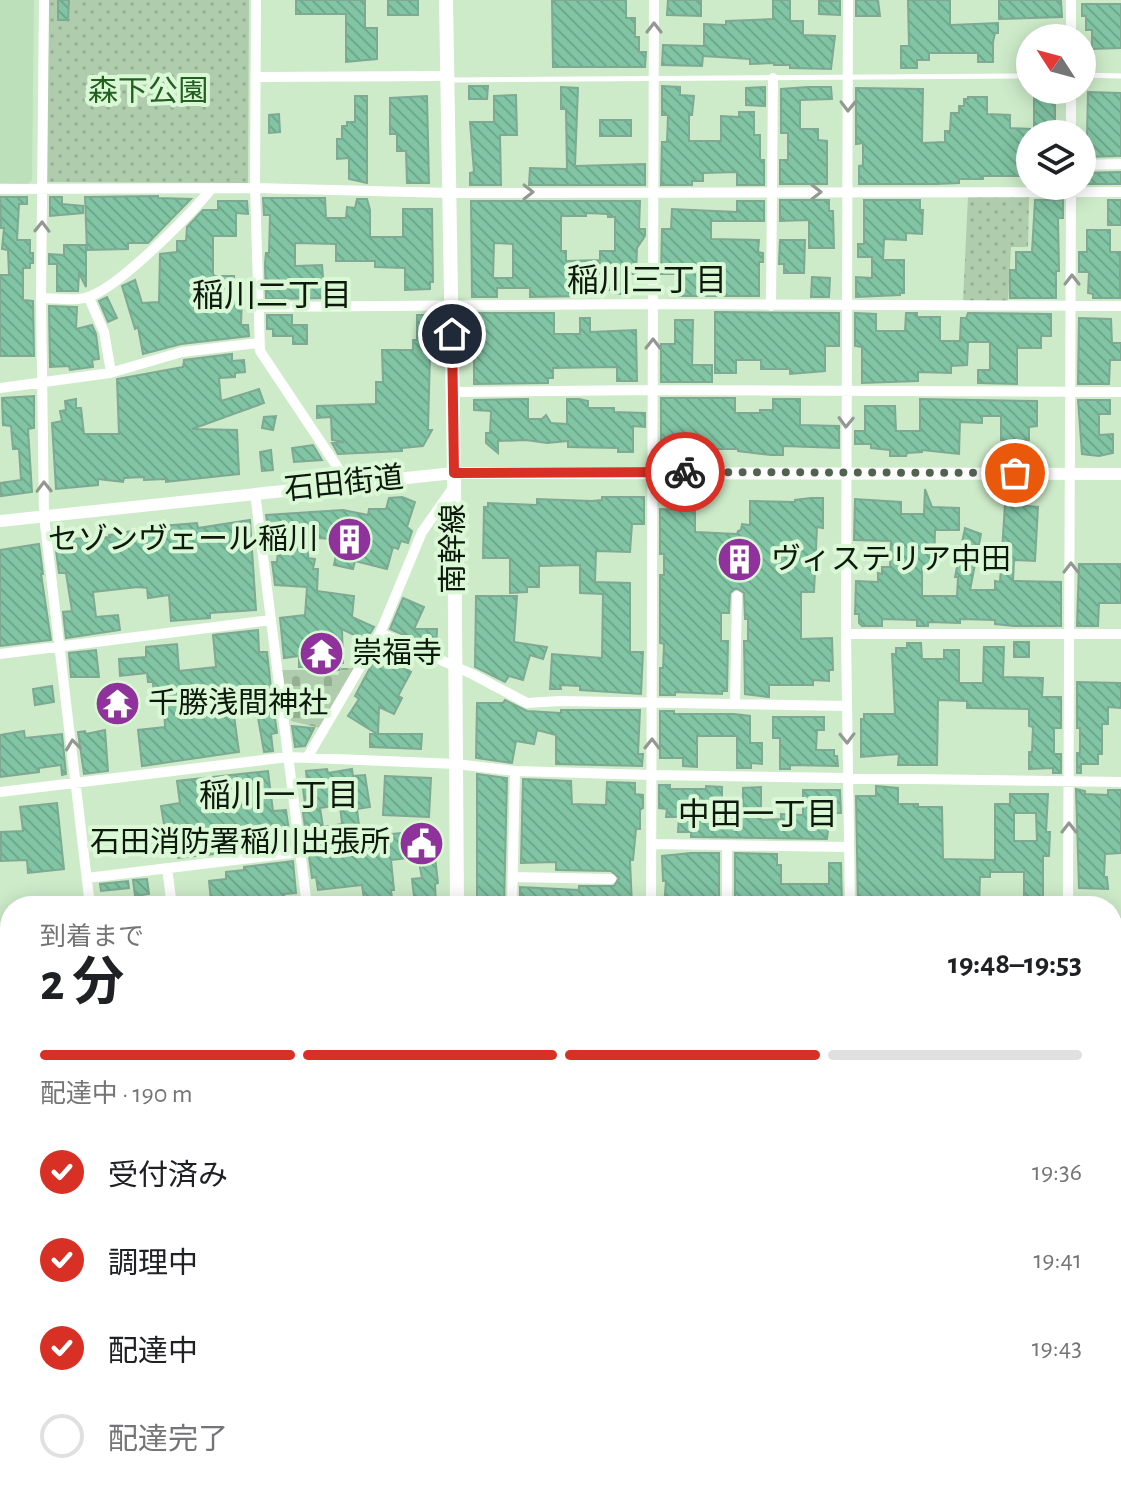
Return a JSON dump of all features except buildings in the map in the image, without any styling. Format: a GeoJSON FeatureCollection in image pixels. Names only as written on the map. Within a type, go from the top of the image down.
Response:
{"type":"FeatureCollection","features":[{"type":"Feature","properties":{"kind":"main road","name":"南幹線"},"geometry":{"type":"LineString","coordinates":[[446,0],[457,896]]}},
{"type":"Feature","properties":{"kind":"street"},"geometry":{"type":"LineString","coordinates":[[44,0],[41,298],[44,516],[89,896]]}},
{"type":"Feature","properties":{"kind":"street"},"geometry":{"type":"LineString","coordinates":[[256,0],[258,343],[260,351],[348,483]]}},
{"type":"Feature","properties":{"kind":"street"},"geometry":{"type":"LineString","coordinates":[[651,896],[654,0]]}},
{"type":"Feature","properties":{"kind":"street"},"geometry":{"type":"LineString","coordinates":[[848,0],[845,473],[850,896]]}},
{"type":"Feature","properties":{"kind":"street"},"geometry":{"type":"LineString","coordinates":[[1071,0],[1071,24]]}},
{"type":"Feature","properties":{"kind":"street"},"geometry":{"type":"LineString","coordinates":[[257,77],[447,78]]}},
{"type":"Feature","properties":{"kind":"street"},"geometry":{"type":"LineString","coordinates":[[771,306],[773,78]]}},
{"type":"Feature","properties":{"kind":"street"},"geometry":{"type":"LineString","coordinates":[[1096,165],[1121,164]]}},
{"type":"Feature","properties":{"kind":"street"},"geometry":{"type":"LineString","coordinates":[[41,298],[89,298],[130,270],[212,188]]}},
{"type":"Feature","properties":{"kind":"street"},"geometry":{"type":"LineString","coordinates":[[0,189],[255,188],[450,193],[1016,190]]}},
{"type":"Feature","properties":{"kind":"street"},"geometry":{"type":"LineString","coordinates":[[1096,190],[1121,192]]}},
{"type":"Feature","properties":{"kind":"street"},"geometry":{"type":"LineString","coordinates":[[1068,896],[1071,200]]}},
{"type":"Feature","properties":{"kind":"street"},"geometry":{"type":"LineString","coordinates":[[89,298],[104,332],[111,372]]}},
{"type":"Feature","properties":{"kind":"street"},"geometry":{"type":"LineString","coordinates":[[257,307],[653,304],[1121,306]]}},
{"type":"Feature","properties":{"kind":"street"},"geometry":{"type":"LineString","coordinates":[[0,388],[111,372],[182,352],[258,343]]}},
{"type":"Feature","properties":{"kind":"street"},"geometry":{"type":"LineString","coordinates":[[453,392],[1121,392]]}},
{"type":"Feature","properties":{"kind":"street","name":"石田街道"},"geometry":{"type":"LineString","coordinates":[[0,521],[348,483],[652,472],[1121,474]]}},
{"type":"Feature","properties":{"kind":"street"},"geometry":{"type":"LineString","coordinates":[[307,758],[380,633],[422,532],[454,480]]}},
{"type":"Feature","properties":{"kind":"street"},"geometry":{"type":"LineString","coordinates":[[255,493],[306,896]]}},
{"type":"Feature","properties":{"kind":"street"},"geometry":{"type":"LineString","coordinates":[[735,704],[737,596]]}},
{"type":"Feature","properties":{"kind":"street"},"geometry":{"type":"LineString","coordinates":[[0,654],[271,620]]}},
{"type":"Feature","properties":{"kind":"street"},"geometry":{"type":"LineString","coordinates":[[380,633],[527,703],[847,706]]}},
{"type":"Feature","properties":{"kind":"street"},"geometry":{"type":"LineString","coordinates":[[846,634],[1121,634]]}},
{"type":"Feature","properties":{"kind":"street"},"geometry":{"type":"LineString","coordinates":[[192,704],[280,695]]}},
{"type":"Feature","properties":{"kind":"street"},"geometry":{"type":"LineString","coordinates":[[0,792],[288,757],[456,764],[515,771],[1121,782]]}},
{"type":"Feature","properties":{"kind":"street"},"geometry":{"type":"LineString","coordinates":[[512,896],[515,771]]}},
{"type":"Feature","properties":{"kind":"street"},"geometry":{"type":"LineString","coordinates":[[651,844],[849,847]]}},
{"type":"Feature","properties":{"kind":"street"},"geometry":{"type":"LineString","coordinates":[[727,846],[727,896]]}},
{"type":"Feature","properties":{"kind":"street"},"geometry":{"type":"LineString","coordinates":[[87,878],[300,852]]}},
{"type":"Feature","properties":{"kind":"street"},"geometry":{"type":"LineString","coordinates":[[167,868],[171,896]]}},
{"type":"Feature","properties":{"kind":"street"},"geometry":{"type":"LineString","coordinates":[[513,877],[611,879]]}},
{"type":"Feature","properties":{"kind":"lane"},"geometry":{"type":"LineString","coordinates":[[1096,75],[1121,76]]}},
{"type":"Feature","properties":{"kind":"lane"},"geometry":{"type":"LineString","coordinates":[[447,78],[1016,76]]}},
{"type":"Feature","properties":{"kind":"shaded area"},"geometry":{"type":"Polygon","coordinates":[[[0,0],[34,0],[32,180],[28,184],[0,183],[0,0]]]}},
{"type":"Feature","properties":{"kind":"green space","name":"森下公園"},"geometry":{"type":"Polygon","coordinates":[[[49,0],[249,0],[248,183],[46,182],[49,0]]]}},
{"type":"Feature","properties":{"kind":"green space"},"geometry":{"type":"Polygon","coordinates":[[[968,196],[1016,196],[1016,200],[1029,200],[1028,247],[1011,247],[1008,302],[963,302],[968,196]]]}},
{"type":"Feature","properties":{"kind":"green space"},"geometry":{"type":"Polygon","coordinates":[[[341,668],[356,668],[320,728],[291,721],[282,670],[317,670],[319,674],[338,675],[341,668]]]}},
{"type":"Feature","properties":{"kind":"way so far"},"geometry":{"type":"LineString","coordinates":[[685,472],[1015,473]]}},
{"type":"Feature","properties":{"kind":"place","name":"セゾンヴェール稲川"},"geometry":{"type":"Point","coordinates":[349,540]}},
{"type":"Feature","properties":{"kind":"place","name":"ヴィステリア中田"},"geometry":{"type":"Point","coordinates":[740,560]}},
{"type":"Feature","properties":{"kind":"place","name":"崇福寺"},"geometry":{"type":"Point","coordinates":[321,654]}},
{"type":"Feature","properties":{"kind":"place","name":"千勝浅間神社"},"geometry":{"type":"Point","coordinates":[117,704]}},
{"type":"Feature","properties":{"kind":"place","name":"石田消防署稲川出張所"},"geometry":{"type":"Point","coordinates":[421,843]}},
{"type":"Feature","properties":{"kind":"district","name":"稲川三丁目"},"geometry":{"type":"Point","coordinates":[647,281]}},
{"type":"Feature","properties":{"kind":"district","name":"稲川二丁目"},"geometry":{"type":"Point","coordinates":[272,296]}},
{"type":"Feature","properties":{"kind":"district","name":"稲川一丁目"},"geometry":{"type":"Point","coordinates":[279,796]}},
{"type":"Feature","properties":{"kind":"district","name":"中田一丁目"},"geometry":{"type":"Point","coordinates":[758,815]}},
{"type":"Feature","properties":{"kind":"route"},"geometry":{"type":"LineString","coordinates":[[452,334],[454,473],[685,472]]}}]}
